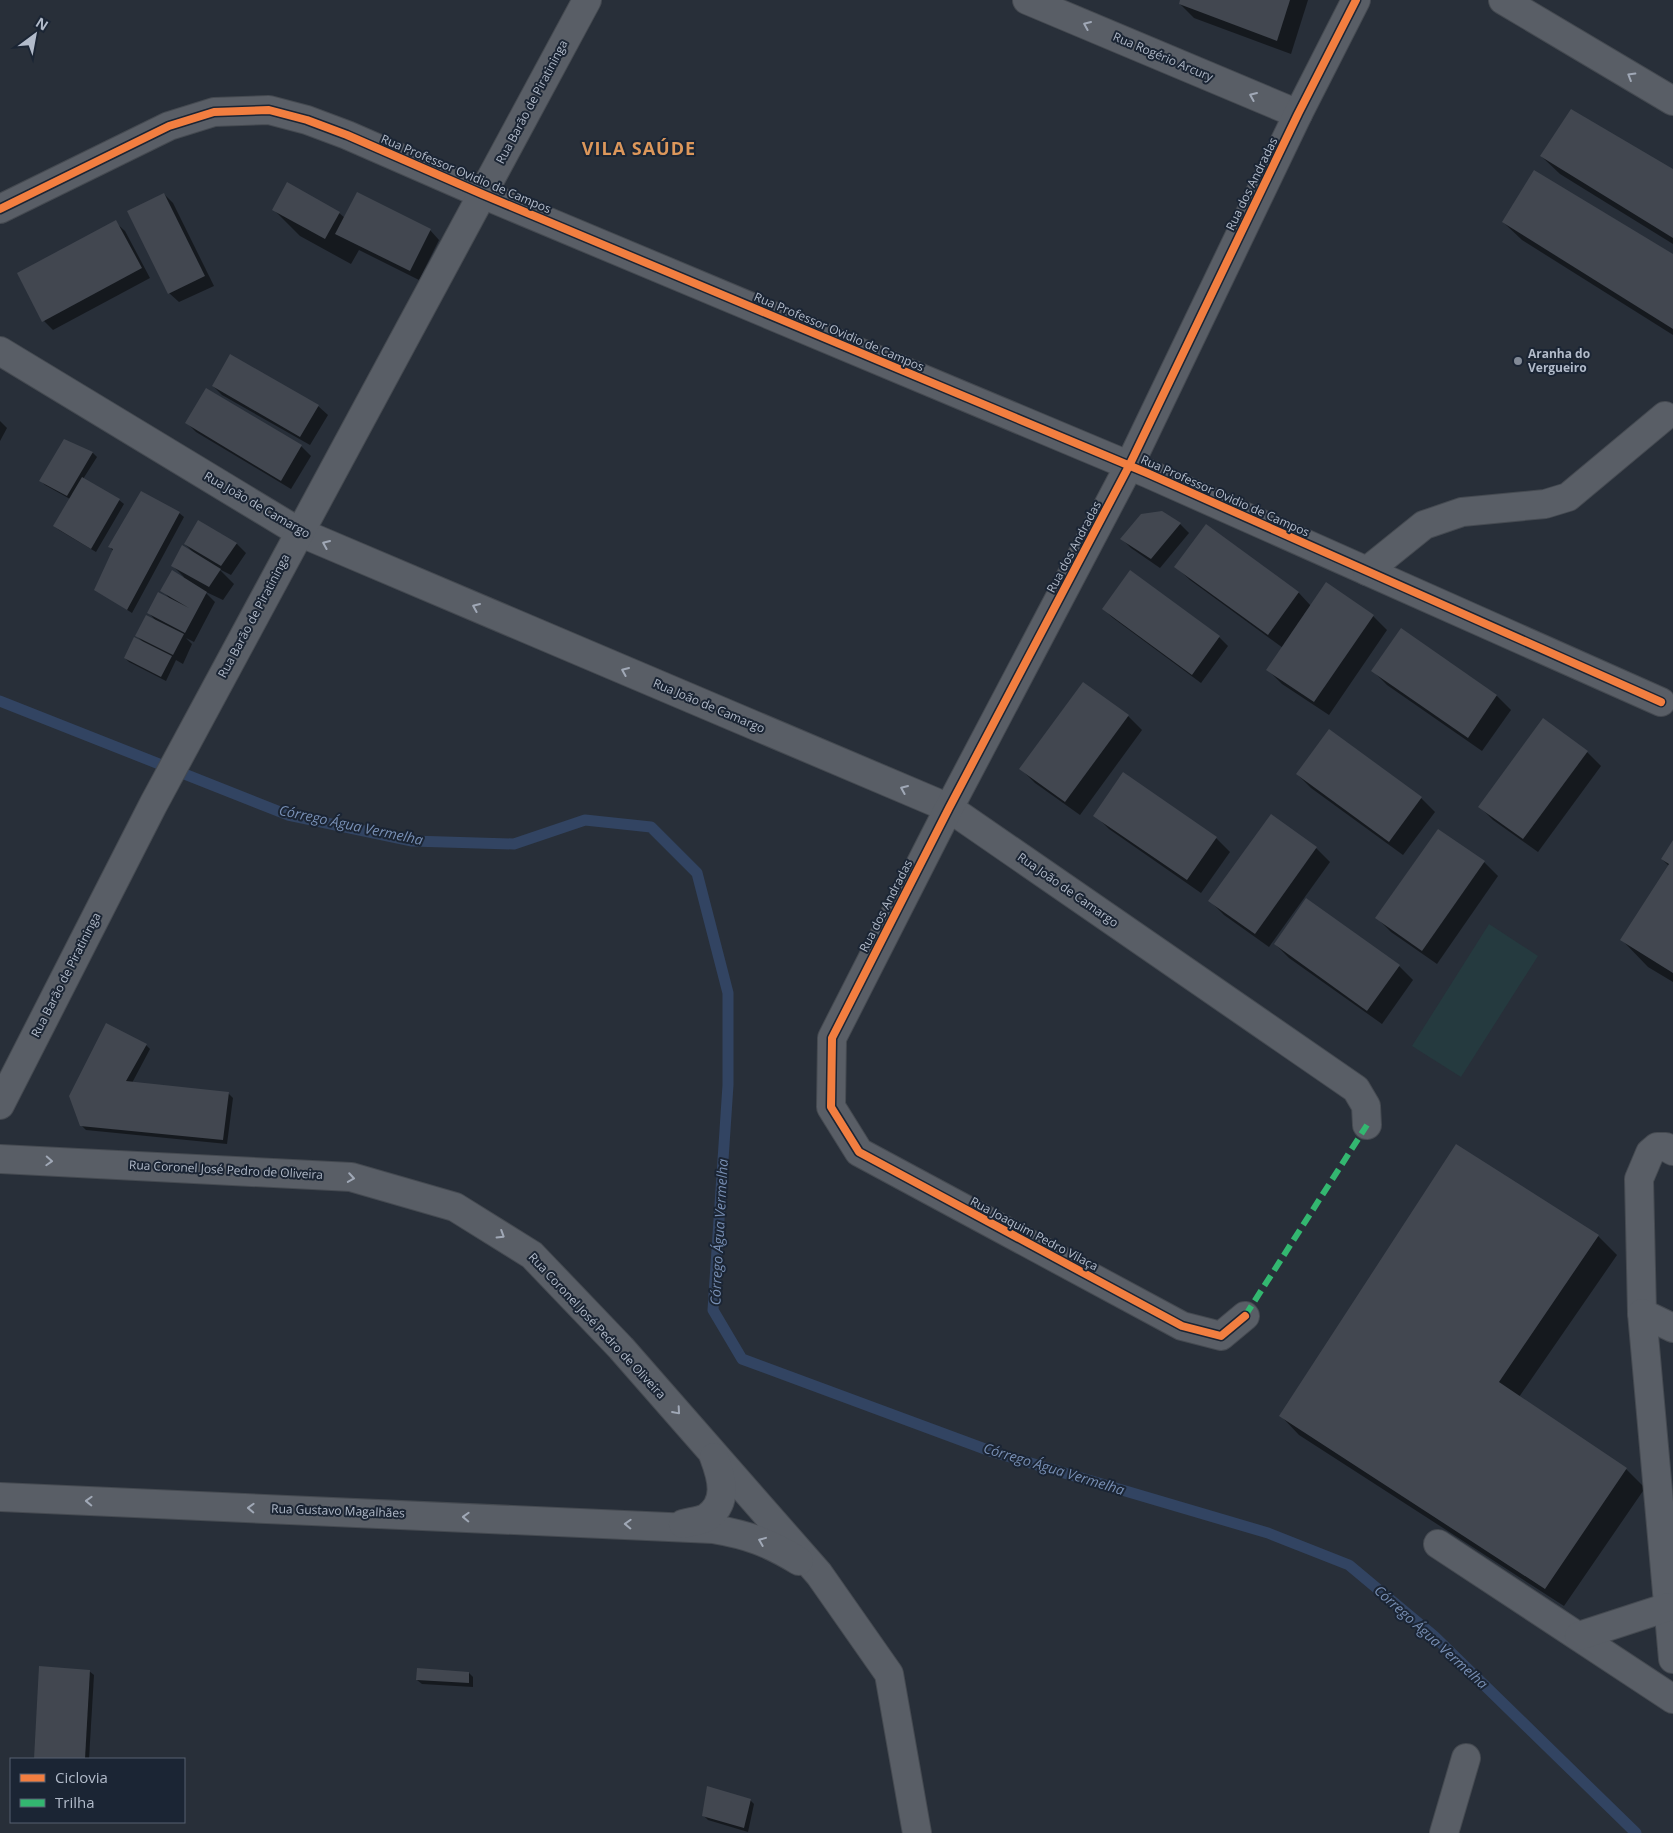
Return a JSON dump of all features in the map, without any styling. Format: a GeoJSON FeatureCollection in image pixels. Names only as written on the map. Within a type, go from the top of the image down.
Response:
{"type":"FeatureCollection","features":[{"type":"Feature","properties":{"kind":"street","name":"Rua Barão de Piratininga"},"geometry":{"type":"LineString","coordinates":[[0,1105],[152,805],[587,0]]}},
{"type":"Feature","properties":{"kind":"street","name":"Rua Rogério Arcury"},"geometry":{"type":"LineString","coordinates":[[1027,0],[1298,114]]}},
{"type":"Feature","properties":{"kind":"street","name":"Rua dos Andradas"},"geometry":{"type":"LineString","coordinates":[[831,1107],[832,1038],[949,808],[1129,466],[1298,114],[1356,0]]}},
{"type":"Feature","properties":{"kind":"street"},"geometry":{"type":"LineString","coordinates":[[1503,0],[1673,102]]}},
{"type":"Feature","properties":{"kind":"street","name":"Rua Professor Ovidio de Campos"},"geometry":{"type":"LineString","coordinates":[[0,209],[169,126],[214,112],[269,110],[307,120],[347,135],[482,194],[1129,466],[1661,702]]}},
{"type":"Feature","properties":{"kind":"street","name":"Rua João de Camargo"},"geometry":{"type":"LineString","coordinates":[[0,351],[298,532],[949,808],[1356,1089],[1366,1106],[1367,1125]]}},
{"type":"Feature","properties":{"kind":"street"},"geometry":{"type":"LineString","coordinates":[[1367,571],[1424,524],[1462,512],[1545,504],[1568,496],[1665,416]]}},
{"type":"Feature","properties":{"kind":"street","name":"Rua Joaquim Pedro Vilaça"},"geometry":{"type":"LineString","coordinates":[[831,1107],[859,1152],[1182,1326],[1220,1336],[1245,1316]]}},
{"type":"Feature","properties":{"kind":"street"},"geometry":{"type":"LineString","coordinates":[[1673,1151],[1666,1147],[1657,1147],[1650,1153],[1639,1179],[1642,1313],[1673,1659]]}},
{"type":"Feature","properties":{"kind":"street","name":"Rua Coronel José Pedro de Oliveira"},"geometry":{"type":"LineString","coordinates":[[0,1159],[351,1177],[455,1207],[532,1255],[621,1348],[819,1574],[888,1674],[917,1833]]}},
{"type":"Feature","properties":{"kind":"street"},"geometry":{"type":"LineString","coordinates":[[1642,1313],[1673,1328]]}},
{"type":"Feature","properties":{"kind":"street","name":"Rua Gustavo Magalhães"},"geometry":{"type":"LineString","coordinates":[[677,1526],[705,1518],[716,1510],[723,1492],[719,1470],[712,1451]]}},
{"type":"Feature","properties":{"kind":"street","name":"Rua Gustavo Magalhães"},"geometry":{"type":"LineString","coordinates":[[0,1497],[713,1529],[744,1534],[777,1548],[819,1574]]}},
{"type":"Feature","properties":{"kind":"street"},"geometry":{"type":"LineString","coordinates":[[1438,1544],[1673,1699]]}},
{"type":"Feature","properties":{"kind":"street"},"geometry":{"type":"LineString","coordinates":[[1579,1636],[1668,1607]]}},
{"type":"Feature","properties":{"kind":"street"},"geometry":{"type":"LineString","coordinates":[[1444,1833],[1466,1758]]}},
{"type":"Feature","properties":{"kind":"green space"},"geometry":{"type":"Polygon","coordinates":[[[1489,924],[1538,956],[1461,1077],[1412,1046],[1489,924]]]}},
{"type":"Feature","properties":{"kind":"building"},"geometry":{"type":"Polygon","coordinates":[[[1180,0],[1290,0],[1277,41],[1179,4],[1180,0]]]}},
{"type":"Feature","properties":{"kind":"building"},"geometry":{"type":"Polygon","coordinates":[[[1571,109],[1673,169],[1673,238],[1540,156],[1571,109]]]}},
{"type":"Feature","properties":{"kind":"building"},"geometry":{"type":"Polygon","coordinates":[[[1534,170],[1673,254],[1673,329],[1502,222],[1534,170]]]}},
{"type":"Feature","properties":{"kind":"building"},"geometry":{"type":"Polygon","coordinates":[[[287,182],[340,212],[325,239],[272,210],[287,182]]]}},
{"type":"Feature","properties":{"kind":"building"},"geometry":{"type":"Polygon","coordinates":[[[357,192],[431,229],[410,271],[335,234],[357,192]]]}},
{"type":"Feature","properties":{"kind":"building"},"geometry":{"type":"Polygon","coordinates":[[[164,193],[205,276],[168,294],[127,211],[164,193]]]}},
{"type":"Feature","properties":{"kind":"building"},"geometry":{"type":"Polygon","coordinates":[[[116,220],[142,268],[42,322],[17,273],[116,220]]]}},
{"type":"Feature","properties":{"kind":"building"},"geometry":{"type":"Polygon","coordinates":[[[230,354],[319,405],[300,437],[212,386],[230,354]]]}},
{"type":"Feature","properties":{"kind":"building"},"geometry":{"type":"Polygon","coordinates":[[[206,388],[302,445],[281,481],[185,423],[206,388]]]}},
{"type":"Feature","properties":{"kind":"building"},"geometry":{"type":"Polygon","coordinates":[[[64,439],[93,452],[67,496],[39,481],[64,439]]]}},
{"type":"Feature","properties":{"kind":"building"},"geometry":{"type":"Polygon","coordinates":[[[82,477],[120,499],[91,549],[53,526],[82,477]]]}},
{"type":"Feature","properties":{"kind":"building"},"geometry":{"type":"Polygon","coordinates":[[[141,491],[180,512],[127,610],[94,590],[113,549],[108,547],[141,491]]]}},
{"type":"Feature","properties":{"kind":"building"},"geometry":{"type":"Polygon","coordinates":[[[1162,511],[1181,523],[1151,559],[1120,539],[1141,514],[1162,511]]]}},
{"type":"Feature","properties":{"kind":"building"},"geometry":{"type":"Polygon","coordinates":[[[198,520],[237,543],[221,566],[184,544],[198,520]]]}},
{"type":"Feature","properties":{"kind":"building"},"geometry":{"type":"Polygon","coordinates":[[[1206,524],[1299,592],[1268,635],[1174,567],[1206,524]]]}},
{"type":"Feature","properties":{"kind":"building"},"geometry":{"type":"Polygon","coordinates":[[[182,545],[221,569],[209,587],[171,566],[182,545]]]}},
{"type":"Feature","properties":{"kind":"building"},"geometry":{"type":"Polygon","coordinates":[[[172,570],[207,592],[185,633],[147,613],[158,592],[189,608],[160,591],[172,570]]]}},
{"type":"Feature","properties":{"kind":"building"},"geometry":{"type":"Polygon","coordinates":[[[1130,570],[1220,636],[1192,675],[1102,609],[1130,570]]]}},
{"type":"Feature","properties":{"kind":"building"},"geometry":{"type":"Polygon","coordinates":[[[1326,582],[1374,615],[1314,702],[1266,670],[1326,582]]]}},
{"type":"Feature","properties":{"kind":"building"},"geometry":{"type":"Polygon","coordinates":[[[146,615],[184,634],[173,655],[135,636],[146,615]]]}},
{"type":"Feature","properties":{"kind":"building"},"geometry":{"type":"Polygon","coordinates":[[[1401,628],[1497,695],[1468,738],[1371,671],[1401,628]]]}},
{"type":"Feature","properties":{"kind":"building"},"geometry":{"type":"Polygon","coordinates":[[[134,637],[172,656],[161,677],[124,658],[134,637]]]}},
{"type":"Feature","properties":{"kind":"building"},"geometry":{"type":"Polygon","coordinates":[[[1083,682],[1129,715],[1065,802],[1019,769],[1083,682]]]}},
{"type":"Feature","properties":{"kind":"building"},"geometry":{"type":"Polygon","coordinates":[[[1543,718],[1588,751],[1523,839],[1478,807],[1543,718]]]}},
{"type":"Feature","properties":{"kind":"building"},"geometry":{"type":"Polygon","coordinates":[[[1329,729],[1422,797],[1389,842],[1296,774],[1329,729]]]}},
{"type":"Feature","properties":{"kind":"building"},"geometry":{"type":"Polygon","coordinates":[[[1123,772],[1217,837],[1187,880],[1093,816],[1123,772]]]}},
{"type":"Feature","properties":{"kind":"building"},"geometry":{"type":"Polygon","coordinates":[[[1271,814],[1317,847],[1255,934],[1208,901],[1271,814]]]}},
{"type":"Feature","properties":{"kind":"building"},"geometry":{"type":"Polygon","coordinates":[[[1438,829],[1485,861],[1422,951],[1375,918],[1438,829]]]}},
{"type":"Feature","properties":{"kind":"building"},"geometry":{"type":"Polygon","coordinates":[[[1673,840],[1673,973],[1620,940],[1669,864],[1661,859],[1673,840]]]}},
{"type":"Feature","properties":{"kind":"building"},"geometry":{"type":"Polygon","coordinates":[[[1306,898],[1400,965],[1367,1011],[1274,944],[1306,898]]]}},
{"type":"Feature","properties":{"kind":"building"},"geometry":{"type":"Polygon","coordinates":[[[106,1023],[147,1044],[126,1081],[229,1092],[223,1140],[80,1126],[69,1096],[106,1023]]]}},
{"type":"Feature","properties":{"kind":"building"},"geometry":{"type":"Polygon","coordinates":[[[1456,1144],[1599,1235],[1499,1382],[1627,1468],[1545,1589],[1279,1416],[1456,1144]]]}},
{"type":"Feature","properties":{"kind":"building"},"geometry":{"type":"Polygon","coordinates":[[[39,1666],[90,1670],[85,1758],[34,1758],[39,1666]]]}},
{"type":"Feature","properties":{"kind":"building"},"geometry":{"type":"Polygon","coordinates":[[[417,1668],[469,1672],[469,1683],[416,1680],[417,1668]]]}},
{"type":"Feature","properties":{"kind":"building"},"geometry":{"type":"Polygon","coordinates":[[[707,1786],[751,1799],[744,1828],[702,1816],[707,1786]]]}},
{"type":"Feature","properties":{"kind":"waterway","name":"Córrego Água Vermelha"},"geometry":{"type":"LineString","coordinates":[[0,701],[288,815],[412,841],[514,844],[585,820],[651,827],[697,873],[728,993],[728,1085],[713,1310],[742,1359],[993,1452],[1268,1533],[1349,1565],[1434,1636],[1636,1833]]}},
{"type":"Feature","properties":{"kind":"marked path"},"geometry":{"type":"LineString","coordinates":[[1245,1316],[1367,1125]]}},
{"type":"Feature","properties":{"kind":"cycle path"},"geometry":{"type":"LineString","coordinates":[[1245,1316],[1221,1336],[1182,1326],[859,1152],[831,1107],[832,1038],[949,808],[1129,466],[1298,114],[1356,0]]}},
{"type":"Feature","properties":{"kind":"cycle path"},"geometry":{"type":"LineString","coordinates":[[0,209],[169,126],[214,112],[269,110],[307,120],[347,135],[482,194],[1147,473],[1661,702]]}},
{"type":"Feature","properties":{"kind":"place","name":"Aranha do Vergueiro"},"geometry":{"type":"Point","coordinates":[1518,361]}},
{"type":"Feature","properties":{"kind":"district","name":"VILA SAÚDE"},"geometry":{"type":"Point","coordinates":[639,149]}}]}
